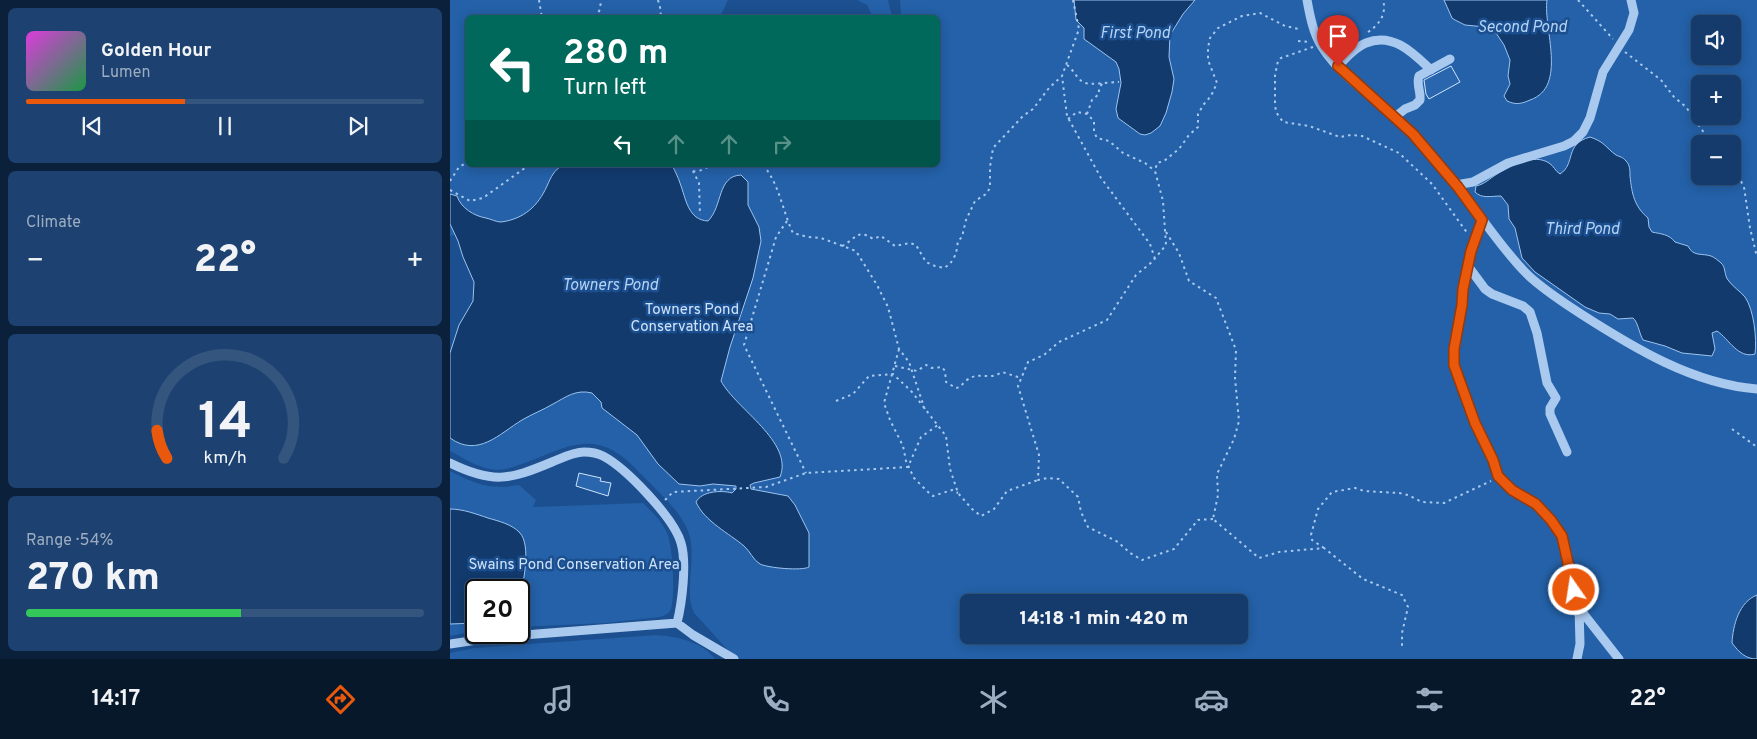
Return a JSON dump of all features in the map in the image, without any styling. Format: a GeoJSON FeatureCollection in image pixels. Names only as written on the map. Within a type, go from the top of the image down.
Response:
{"type":"FeatureCollection","features":[{"type":"Feature","properties":{"kind":"street"},"geometry":{"type":"LineString","coordinates":[[1307,0],[1317,42],[1365,92],[1413,134],[1456,185],[1506,251],[1526,273],[1565,303],[1626,342],[1673,366],[1729,385],[1757,389]]}},
{"type":"Feature","properties":{"kind":"street"},"geometry":{"type":"LineString","coordinates":[[1456,185],[1472,182],[1508,163],[1574,141],[1586,127],[1604,72],[1629,30],[1634,13],[1631,0]]}},
{"type":"Feature","properties":{"kind":"street"},"geometry":{"type":"LineString","coordinates":[[1338,66],[1366,43],[1385,40],[1399,43],[1432,70]]}},
{"type":"Feature","properties":{"kind":"street"},"geometry":{"type":"LineString","coordinates":[[1395,117],[1405,109],[1418,103],[1421,95],[1418,77],[1450,59]]}},
{"type":"Feature","properties":{"kind":"street"},"geometry":{"type":"LineString","coordinates":[[1482,220],[1472,248],[1463,289],[1454,349],[1454,365],[1475,423],[1493,460],[1498,476],[1512,490],[1536,504],[1551,520],[1562,536],[1579,608],[1580,644],[1577,659]]}},
{"type":"Feature","properties":{"kind":"street"},"geometry":{"type":"LineString","coordinates":[[1468,266],[1492,294],[1523,306],[1530,312],[1537,333],[1547,383],[1556,398],[1550,408],[1550,414],[1567,452]]}},
{"type":"Feature","properties":{"kind":"street"},"geometry":{"type":"LineString","coordinates":[[450,463],[482,476],[502,478],[572,454],[593,453],[615,464],[659,506],[671,522],[682,545],[682,595],[677,623]]}},
{"type":"Feature","properties":{"kind":"street"},"geometry":{"type":"LineString","coordinates":[[1579,608],[1620,659]]}},
{"type":"Feature","properties":{"kind":"street"},"geometry":{"type":"LineString","coordinates":[[450,644],[497,637],[677,623],[693,635],[734,659]]}},
{"type":"Feature","properties":{"kind":"path"},"geometry":{"type":"LineString","coordinates":[[539,0],[542,15]]}},
{"type":"Feature","properties":{"kind":"path"},"geometry":{"type":"LineString","coordinates":[[597,15],[601,0]]}},
{"type":"Feature","properties":{"kind":"path"},"geometry":{"type":"LineString","coordinates":[[658,0],[660,15]]}},
{"type":"Feature","properties":{"kind":"path"},"geometry":{"type":"LineString","coordinates":[[842,246],[854,237],[865,233],[873,239],[881,236],[895,246],[910,243],[916,245],[926,262],[935,266],[944,268],[950,264],[956,254],[958,241],[962,236],[966,220],[975,201],[986,194],[990,188],[990,167],[993,148],[1023,116],[1033,109],[1049,88],[1062,76],[1079,29],[1073,0]]}},
{"type":"Feature","properties":{"kind":"path"},"geometry":{"type":"LineString","coordinates":[[1364,34],[1375,27],[1381,19],[1384,11],[1383,0]]}},
{"type":"Feature","properties":{"kind":"path"},"geometry":{"type":"LineString","coordinates":[[1578,0],[1628,56],[1661,80],[1674,97],[1686,107],[1707,135]]}},
{"type":"Feature","properties":{"kind":"path"},"geometry":{"type":"LineString","coordinates":[[1038,480],[1038,455],[1018,386],[1021,378],[1028,362],[1044,355],[1059,342],[1107,320],[1136,275],[1166,246],[1163,201],[1155,171],[1157,163],[1164,161],[1179,149],[1189,135],[1198,127],[1198,114],[1211,96],[1217,83],[1208,60],[1210,38],[1218,28],[1242,16],[1260,13],[1285,26],[1299,29]]}},
{"type":"Feature","properties":{"kind":"path"},"geometry":{"type":"LineString","coordinates":[[1298,41],[1317,42],[1359,36]]}},
{"type":"Feature","properties":{"kind":"path"},"geometry":{"type":"LineString","coordinates":[[1317,42],[1278,61],[1275,75],[1274,104],[1279,118],[1283,122],[1309,126],[1340,137],[1362,136],[1399,153],[1432,184],[1466,231],[1472,248]]}},
{"type":"Feature","properties":{"kind":"path"},"geometry":{"type":"LineString","coordinates":[[1067,65],[1084,83],[1091,85],[1103,82],[1119,82]]}},
{"type":"Feature","properties":{"kind":"path"},"geometry":{"type":"LineString","coordinates":[[1062,76],[1068,118],[1101,178],[1150,244],[1154,258]]}},
{"type":"Feature","properties":{"kind":"path"},"geometry":{"type":"LineString","coordinates":[[1087,114],[1092,100],[1099,94],[1099,89],[1103,82]]}},
{"type":"Feature","properties":{"kind":"path"},"geometry":{"type":"LineString","coordinates":[[1068,118],[1077,112],[1087,114],[1094,121],[1094,132],[1097,138],[1109,141],[1122,153],[1145,163],[1155,171]]}},
{"type":"Feature","properties":{"kind":"path"},"geometry":{"type":"LineString","coordinates":[[450,181],[459,167],[465,164]]}},
{"type":"Feature","properties":{"kind":"path"},"geometry":{"type":"LineString","coordinates":[[450,190],[470,201],[483,198],[526,167]]}},
{"type":"Feature","properties":{"kind":"path"},"geometry":{"type":"LineString","coordinates":[[691,167],[699,183],[700,215]]}},
{"type":"Feature","properties":{"kind":"path"},"geometry":{"type":"LineString","coordinates":[[692,171],[708,167]]}},
{"type":"Feature","properties":{"kind":"path"},"geometry":{"type":"LineString","coordinates":[[765,167],[777,185],[787,221],[793,232],[808,237],[820,238],[856,251],[888,307],[899,349],[912,369],[925,410]]}},
{"type":"Feature","properties":{"kind":"path"},"geometry":{"type":"LineString","coordinates":[[1741,179],[1746,194],[1750,228],[1757,257]]}},
{"type":"Feature","properties":{"kind":"path"},"geometry":{"type":"LineString","coordinates":[[787,221],[776,237],[744,345],[806,473]]}},
{"type":"Feature","properties":{"kind":"path"},"geometry":{"type":"LineString","coordinates":[[1166,232],[1179,253],[1189,281],[1216,298],[1236,350],[1235,378],[1239,421],[1234,439],[1217,474],[1218,495],[1213,519]]}},
{"type":"Feature","properties":{"kind":"path"},"geometry":{"type":"LineString","coordinates":[[899,349],[884,403],[903,446],[908,467],[914,478],[931,495],[934,496],[952,490],[958,493],[972,509],[982,516],[994,509],[1007,491],[1038,480],[1048,478],[1059,479],[1078,497],[1088,527],[1118,542],[1130,553],[1142,560],[1174,549],[1198,520],[1213,519],[1259,558],[1279,552],[1324,548]]}},
{"type":"Feature","properties":{"kind":"path"},"geometry":{"type":"LineString","coordinates":[[895,366],[917,371],[926,365],[932,368],[942,368],[945,371],[946,382],[956,388],[960,387],[968,378],[979,375],[997,376],[1002,372],[1021,378]]}},
{"type":"Feature","properties":{"kind":"path"},"geometry":{"type":"LineString","coordinates":[[836,400],[853,394],[869,376],[893,374],[912,392],[946,436],[950,469],[958,493]]}},
{"type":"Feature","properties":{"kind":"path"},"geometry":{"type":"LineString","coordinates":[[908,467],[921,437],[938,424]]}},
{"type":"Feature","properties":{"kind":"path"},"geometry":{"type":"LineString","coordinates":[[1732,429],[1757,447]]}},
{"type":"Feature","properties":{"kind":"path"},"geometry":{"type":"LineString","coordinates":[[659,506],[673,492],[766,487],[806,473],[908,467]]}},
{"type":"Feature","properties":{"kind":"path"},"geometry":{"type":"LineString","coordinates":[[1402,648],[1402,633],[1408,607],[1402,595],[1363,579],[1312,540],[1318,509],[1332,492],[1355,488],[1364,491],[1399,493],[1422,502],[1444,503],[1480,486]]}},
{"type":"Feature","properties":{"kind":"green space","name":"Towners Pond Conservation Area"},"geometry":{"type":"Polygon","coordinates":[[[450,0],[728,0],[721,15],[465,15],[465,167],[940,167],[940,15],[901,15],[900,0],[1757,0],[1757,659],[736,659],[694,613],[690,594],[691,541],[685,524],[665,498],[621,456],[607,447],[597,444],[576,445],[512,467],[492,470],[467,461],[450,451],[450,364],[479,298],[463,233],[450,236],[450,0]]]}},
{"type":"Feature","properties":{"kind":"green space"},"geometry":{"type":"Polygon","coordinates":[[[857,0],[888,0],[892,15],[872,15],[867,5],[857,0]]]}},
{"type":"Feature","properties":{"kind":"green space","name":"Swains Pond Conservation Area"},"geometry":{"type":"Polygon","coordinates":[[[450,471],[483,485],[500,487],[519,485],[536,500],[533,507],[643,503],[667,533],[672,560],[673,596],[670,611],[666,615],[606,623],[530,626],[530,579],[465,579],[465,633],[450,636],[450,471]]]}},
{"type":"Feature","properties":{"kind":"green space"},"geometry":{"type":"Polygon","coordinates":[[[657,635],[689,641],[703,648],[715,659],[450,659],[450,653],[474,648],[657,635]]]}},
{"type":"Feature","properties":{"kind":"water","name":"First Pond"},"geometry":{"type":"Polygon","coordinates":[[[1074,0],[1195,0],[1183,14],[1170,35],[1169,57],[1174,79],[1172,92],[1160,126],[1151,133],[1140,134],[1118,118],[1116,109],[1121,83],[1119,69],[1116,62],[1084,39],[1084,28],[1076,20],[1074,0]]]}},
{"type":"Feature","properties":{"kind":"water","name":"Second Pond"},"geometry":{"type":"Polygon","coordinates":[[[1444,0],[1547,0],[1551,70],[1548,83],[1541,93],[1521,103],[1507,101],[1504,96],[1510,84],[1508,76],[1510,60],[1504,45],[1496,33],[1486,27],[1465,25],[1452,18],[1444,0]]]}},
{"type":"Feature","properties":{"kind":"water","name":"Third Pond"},"geometry":{"type":"Polygon","coordinates":[[[1590,137],[1602,143],[1627,163],[1630,168],[1634,199],[1648,218],[1649,227],[1652,232],[1662,234],[1673,239],[1675,242],[1688,246],[1692,252],[1708,255],[1723,265],[1728,280],[1745,297],[1751,309],[1756,341],[1755,354],[1749,355],[1739,351],[1717,331],[1712,333],[1715,349],[1712,356],[1682,353],[1643,340],[1633,318],[1618,319],[1610,314],[1599,313],[1585,307],[1535,272],[1522,258],[1515,228],[1509,219],[1508,205],[1501,196],[1484,196],[1475,192],[1476,186],[1509,168],[1530,160],[1543,160],[1560,174],[1568,165],[1573,149],[1577,144],[1590,137]]]}},
{"type":"Feature","properties":{"kind":"water","name":"Towners Pond"},"geometry":{"type":"Polygon","coordinates":[[[560,167],[673,167],[692,213],[701,220],[708,221],[713,215],[728,180],[741,175],[748,182],[748,205],[759,227],[761,241],[753,278],[721,381],[728,392],[761,426],[779,451],[782,464],[780,477],[754,483],[750,485],[751,489],[788,496],[795,505],[809,533],[809,567],[800,569],[770,567],[760,564],[744,546],[705,515],[696,502],[699,498],[712,492],[732,493],[736,486],[679,484],[658,464],[637,435],[602,408],[601,402],[592,393],[581,392],[567,396],[522,420],[488,442],[479,445],[460,444],[450,438],[450,353],[459,325],[473,301],[474,282],[450,224],[450,194],[457,196],[468,211],[501,222],[523,215],[535,205],[560,167]]]}},
{"type":"Feature","properties":{"kind":"water"},"geometry":{"type":"Polygon","coordinates":[[[450,509],[469,512],[509,525],[517,530],[525,546],[523,579],[465,579],[465,623],[450,624],[450,509]]]}},
{"type":"Feature","properties":{"kind":"water"},"geometry":{"type":"Polygon","coordinates":[[[1757,595],[1757,659],[1749,658],[1732,643],[1734,629],[1741,609],[1751,598],[1757,595]]]}},
{"type":"Feature","properties":{"kind":"building"},"geometry":{"type":"Polygon","coordinates":[[[1451,66],[1460,82],[1429,99],[1426,94],[1424,80],[1451,66]]]}},
{"type":"Feature","properties":{"kind":"building"},"geometry":{"type":"Polygon","coordinates":[[[579,473],[601,478],[600,481],[611,483],[608,496],[576,486],[579,473]]]}},
{"type":"Feature","properties":{"kind":"route"},"geometry":{"type":"LineString","coordinates":[[1338,66],[1413,134],[1458,187],[1482,220],[1471,251],[1463,289],[1458,334],[1454,349],[1454,365],[1475,423],[1493,460],[1498,476],[1512,490],[1536,504],[1551,520],[1562,536],[1574,590]]}}]}
